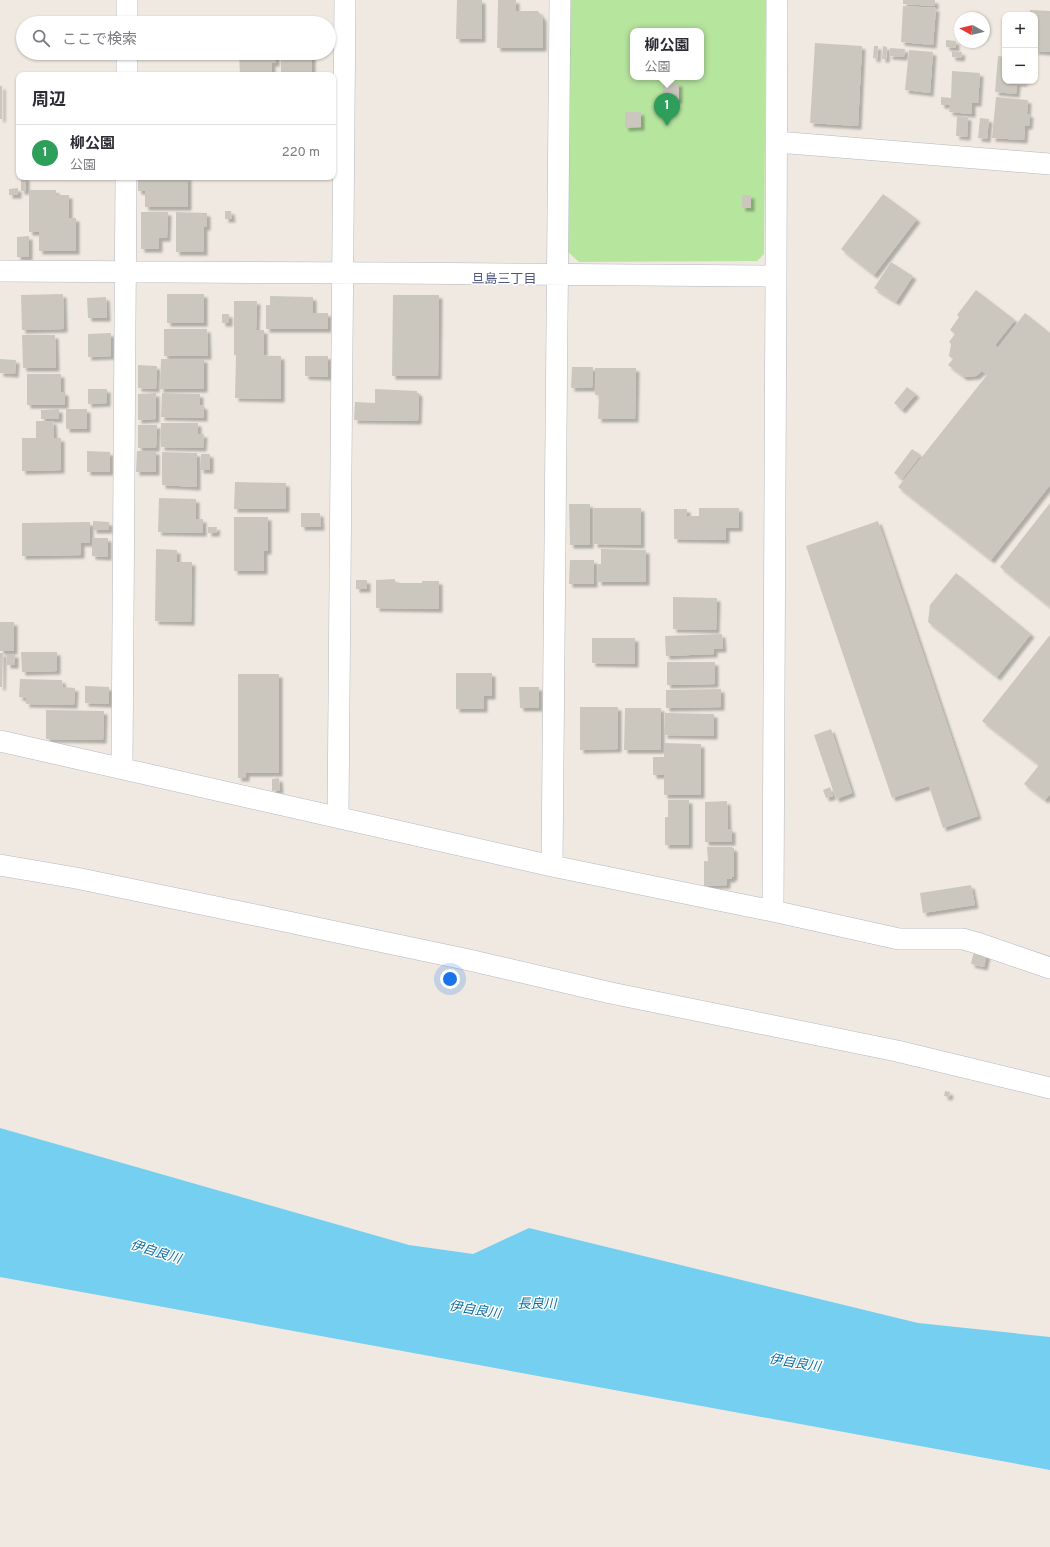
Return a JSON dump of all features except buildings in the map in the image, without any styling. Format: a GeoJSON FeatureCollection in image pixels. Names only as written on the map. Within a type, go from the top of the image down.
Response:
{"type":"FeatureCollection","features":[{"type":"Feature","properties":{"kind":"street"},"geometry":{"type":"LineString","coordinates":[[127,0],[127,16]]}},
{"type":"Feature","properties":{"kind":"street"},"geometry":{"type":"LineString","coordinates":[[338,817],[345,0]]}},
{"type":"Feature","properties":{"kind":"street"},"geometry":{"type":"LineString","coordinates":[[773,912],[777,0]]}},
{"type":"Feature","properties":{"kind":"street"},"geometry":{"type":"LineString","coordinates":[[552,866],[558,1]]}},
{"type":"Feature","properties":{"kind":"street"},"geometry":{"type":"LineString","coordinates":[[126,60],[126,72]]}},
{"type":"Feature","properties":{"kind":"street"},"geometry":{"type":"LineString","coordinates":[[777,142],[1050,164]]}},
{"type":"Feature","properties":{"kind":"street"},"geometry":{"type":"LineString","coordinates":[[122,768],[126,180]]}},
{"type":"Feature","properties":{"kind":"street"},"geometry":{"type":"LineString","coordinates":[[0,270],[126,272],[557,273],[776,276]]}},
{"type":"Feature","properties":{"kind":"street"},"geometry":{"type":"LineString","coordinates":[[0,741],[552,866],[899,939],[963,939],[1050,968]]}},
{"type":"Feature","properties":{"kind":"street"},"geometry":{"type":"LineString","coordinates":[[0,865],[76,878],[244,912],[469,960],[611,993],[897,1051],[1050,1088]]}},
{"type":"Feature","properties":{"kind":"green space"},"geometry":{"type":"Polygon","coordinates":[[[569,0],[766,0],[764,254],[757,261],[579,262],[568,252],[569,0]]]}},
{"type":"Feature","properties":{"kind":"water","name":"長良川"},"geometry":{"type":"Polygon","coordinates":[[[0,1128],[409,1245],[473,1254],[529,1228],[918,1323],[1050,1337],[1050,1470],[0,1277],[0,1128]]]}},
{"type":"Feature","properties":{"kind":"place","name":"柳公園"},"geometry":{"type":"Point","coordinates":[667,126]}},
{"type":"Feature","properties":{"kind":"district","name":"旦島三丁目"},"geometry":{"type":"Point","coordinates":[504,278]}},
{"type":"Feature","properties":{"kind":"water label","name":"伊自良川"},"geometry":{"type":"Point","coordinates":[156,1251]}},
{"type":"Feature","properties":{"kind":"water label","name":"伊自良川"},"geometry":{"type":"Point","coordinates":[475,1309]}},
{"type":"Feature","properties":{"kind":"water label","name":"伊自良川"},"geometry":{"type":"Point","coordinates":[795,1362]}}]}
